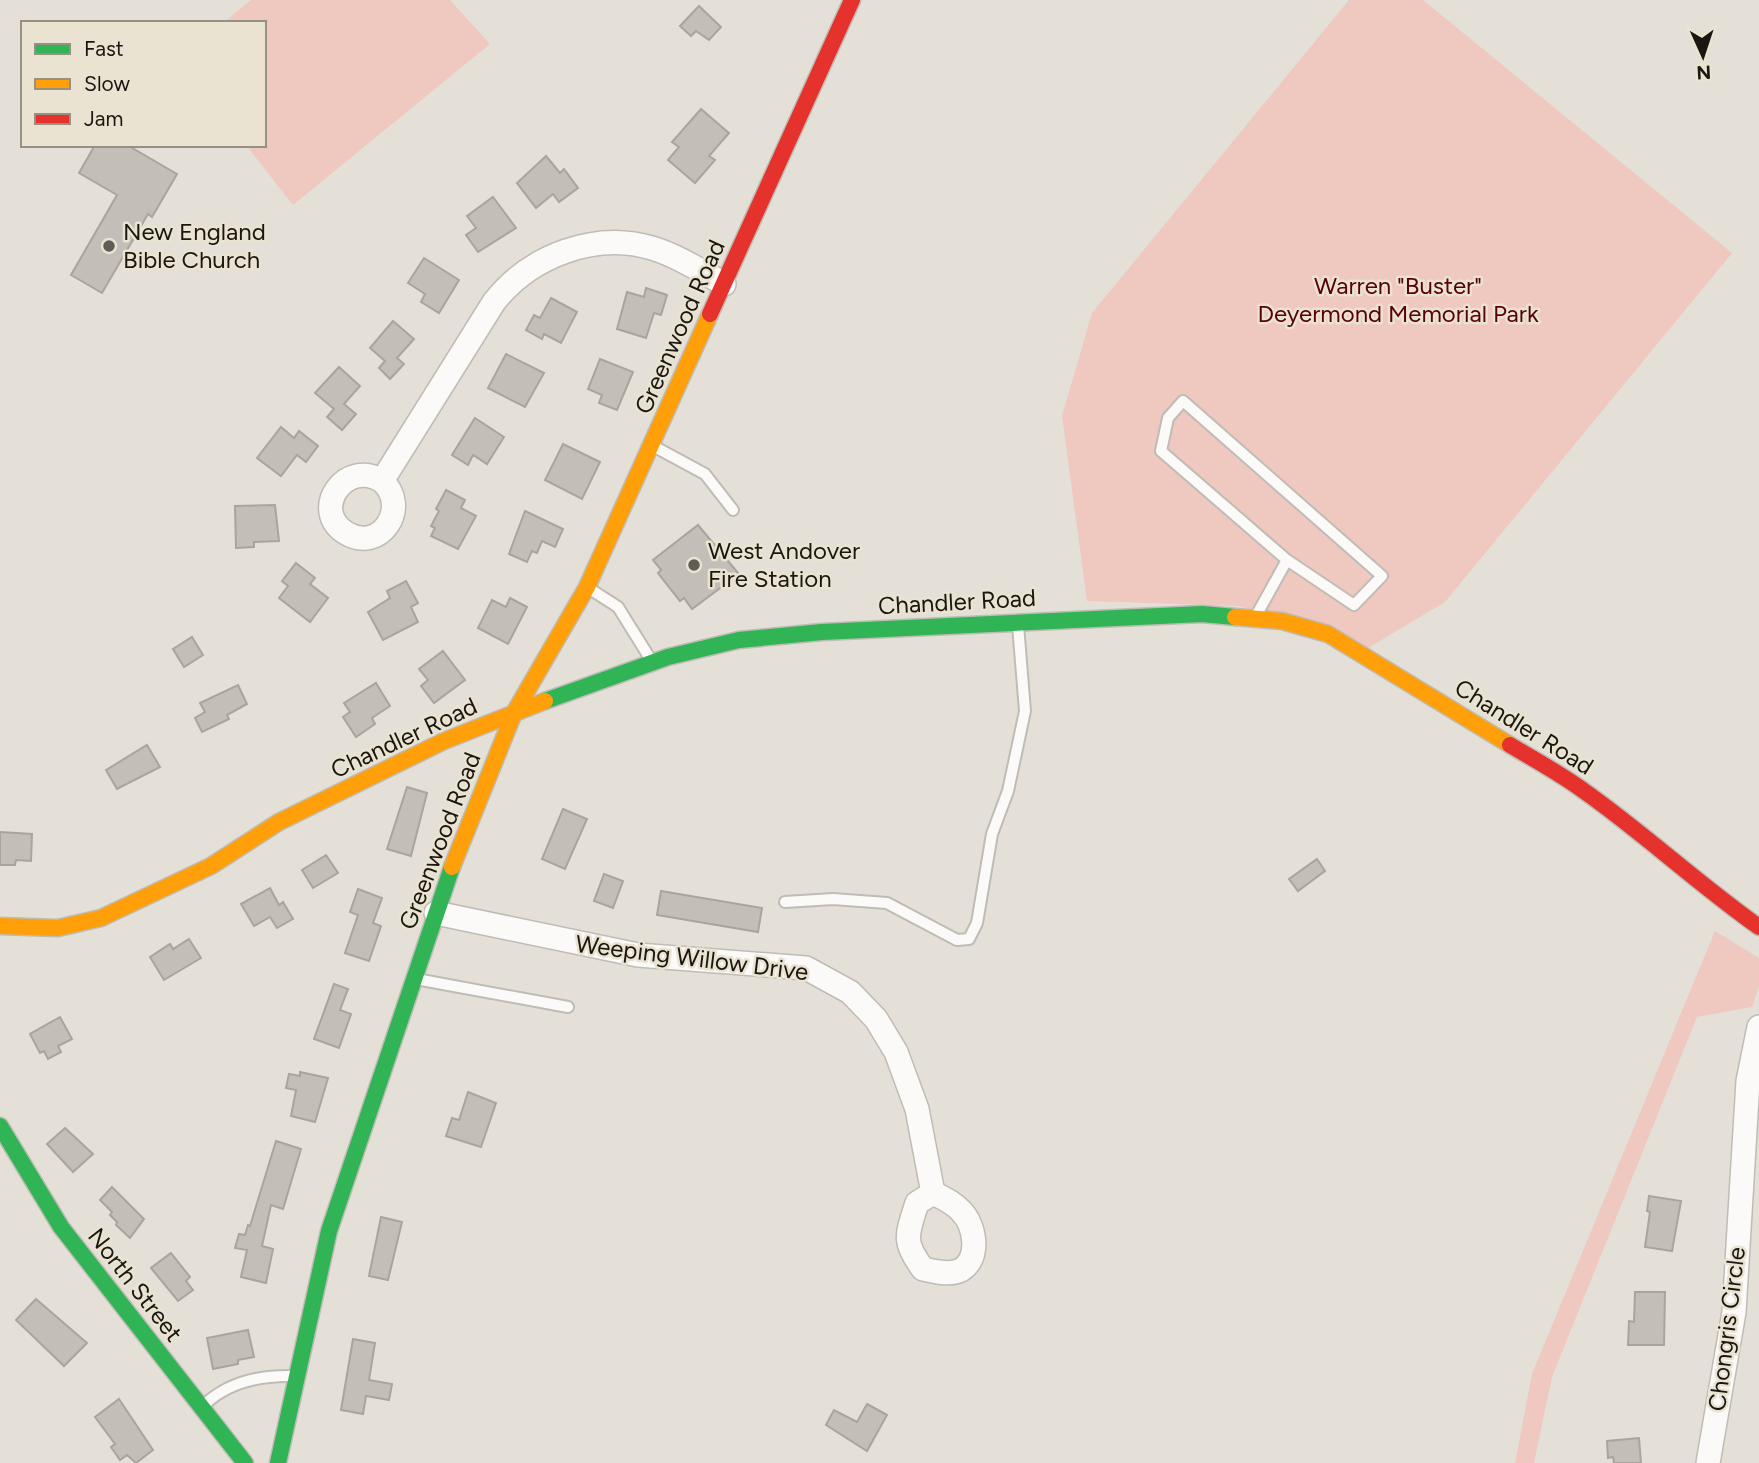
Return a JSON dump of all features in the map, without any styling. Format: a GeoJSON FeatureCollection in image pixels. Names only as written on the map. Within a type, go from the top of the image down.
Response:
{"type":"FeatureCollection","features":[{"type":"Feature","properties":{"kind":"street","name":"Greenwood Road"},"geometry":{"type":"LineString","coordinates":[[278,1463],[329,1231],[436,913],[514,713],[587,587],[852,0]]}},
{"type":"Feature","properties":{"kind":"street"},"geometry":{"type":"LineString","coordinates":[[382,481],[494,302],[519,275],[536,265],[577,247],[626,244],[671,254],[724,284]]}},
{"type":"Feature","properties":{"kind":"street","name":"Chandler Road"},"geometry":{"type":"LineString","coordinates":[[0,926],[58,928],[100,918],[211,866],[279,822],[444,741],[653,663],[738,640],[821,632],[1202,614],[1315,628],[1363,654],[1583,790],[1666,854],[1705,889],[1759,927]]}},
{"type":"Feature","properties":{"kind":"street","name":"Weeping Willow Drive"},"geometry":{"type":"LineString","coordinates":[[436,913],[638,955],[806,968],[850,992],[876,1019],[896,1052],[917,1109],[929,1156],[933,1193]]}},
{"type":"Feature","properties":{"kind":"street","name":"Chongris Circle"},"geometry":{"type":"LineString","coordinates":[[1708,1463],[1734,1312],[1748,1082],[1759,1027]]}},
{"type":"Feature","properties":{"kind":"street","name":"North Street"},"geometry":{"type":"LineString","coordinates":[[0,1126],[61,1227],[245,1463]]}},
{"type":"Feature","properties":{"kind":"lane"},"geometry":{"type":"LineString","coordinates":[[1183,401],[1382,576],[1353,605],[1287,560],[1161,451],[1168,418],[1183,401]]}},
{"type":"Feature","properties":{"kind":"lane"},"geometry":{"type":"LineString","coordinates":[[651,446],[705,474],[733,510]]}},
{"type":"Feature","properties":{"kind":"lane"},"geometry":{"type":"LineString","coordinates":[[1255,619],[1287,560]]}},
{"type":"Feature","properties":{"kind":"lane"},"geometry":{"type":"LineString","coordinates":[[587,587],[618,607],[653,663]]}},
{"type":"Feature","properties":{"kind":"lane"},"geometry":{"type":"LineString","coordinates":[[785,902],[832,899],[887,903],[957,940],[969,939],[977,923],[992,834],[1008,792],[1025,711],[1018,622]]}},
{"type":"Feature","properties":{"kind":"lane"},"geometry":{"type":"LineString","coordinates":[[414,978],[568,1007]]}},
{"type":"Feature","properties":{"kind":"lane"},"geometry":{"type":"LineString","coordinates":[[202,1408],[216,1394],[236,1385],[279,1375],[297,1376]]}},
{"type":"Feature","properties":{"kind":"green space"},"geometry":{"type":"Polygon","coordinates":[[[251,0],[450,0],[490,44],[293,205],[248,147],[266,147],[266,21],[225,21],[251,0]]]}},
{"type":"Feature","properties":{"kind":"green space","name":"Warren \"Buster\" Deyermond Memorial Park"},"geometry":{"type":"Polygon","coordinates":[[[1349,0],[1423,0],[1732,253],[1445,602],[1368,648],[1239,606],[1087,601],[1062,416],[1092,313],[1349,0]]]}},
{"type":"Feature","properties":{"kind":"green space"},"geometry":{"type":"Polygon","coordinates":[[[1715,931],[1759,958],[1759,986],[1752,1007],[1697,1017],[1552,1377],[1534,1463],[1515,1463],[1532,1374],[1715,931]]]}},
{"type":"Feature","properties":{"kind":"building"},"geometry":{"type":"Polygon","coordinates":[[[699,6],[721,27],[709,40],[696,31],[691,36],[680,26],[699,6]]]}},
{"type":"Feature","properties":{"kind":"building"},"geometry":{"type":"Polygon","coordinates":[[[701,109],[729,133],[709,156],[715,160],[695,183],[668,160],[679,147],[672,142],[701,109]]]}},
{"type":"Feature","properties":{"kind":"building","name":"New England Bible Church"},"geometry":{"type":"Polygon","coordinates":[[[94,147],[130,147],[177,174],[152,217],[148,214],[102,293],[71,275],[117,195],[79,173],[94,147]]]}},
{"type":"Feature","properties":{"kind":"building"},"geometry":{"type":"Polygon","coordinates":[[[546,156],[560,173],[564,169],[578,188],[559,202],[553,194],[536,208],[517,183],[546,156]]]}},
{"type":"Feature","properties":{"kind":"building"},"geometry":{"type":"Polygon","coordinates":[[[493,197],[516,228],[478,252],[466,235],[476,228],[467,216],[493,197]]]}},
{"type":"Feature","properties":{"kind":"building"},"geometry":{"type":"Polygon","coordinates":[[[424,258],[459,280],[439,313],[421,302],[425,294],[408,283],[424,258]]]}},
{"type":"Feature","properties":{"kind":"building"},"geometry":{"type":"Polygon","coordinates":[[[646,288],[667,295],[661,315],[654,313],[646,338],[617,329],[627,292],[644,297],[646,288]]]}},
{"type":"Feature","properties":{"kind":"building"},"geometry":{"type":"Polygon","coordinates":[[[551,298],[577,312],[561,343],[544,334],[542,339],[526,330],[534,315],[540,318],[551,298]]]}},
{"type":"Feature","properties":{"kind":"building"},"geometry":{"type":"Polygon","coordinates":[[[393,321],[414,339],[397,358],[404,364],[390,379],[379,368],[385,361],[370,348],[393,321]]]}},
{"type":"Feature","properties":{"kind":"building"},"geometry":{"type":"Polygon","coordinates":[[[506,354],[544,373],[525,407],[488,388],[506,354]]]}},
{"type":"Feature","properties":{"kind":"building"},"geometry":{"type":"Polygon","coordinates":[[[600,359],[633,372],[617,410],[599,403],[602,395],[588,389],[600,359]]]}},
{"type":"Feature","properties":{"kind":"building"},"geometry":{"type":"Polygon","coordinates":[[[339,367],[360,386],[344,404],[356,414],[342,430],[327,417],[334,409],[315,393],[339,367]]]}},
{"type":"Feature","properties":{"kind":"building"},"geometry":{"type":"Polygon","coordinates":[[[475,418],[504,437],[487,464],[473,455],[468,465],[452,455],[475,418]]]}},
{"type":"Feature","properties":{"kind":"building"},"geometry":{"type":"Polygon","coordinates":[[[281,427],[294,438],[299,431],[318,446],[306,462],[297,455],[281,476],[257,458],[281,427]]]}},
{"type":"Feature","properties":{"kind":"building"},"geometry":{"type":"Polygon","coordinates":[[[563,444],[600,462],[582,499],[545,480],[563,444]]]}},
{"type":"Feature","properties":{"kind":"building"},"geometry":{"type":"Polygon","coordinates":[[[446,490],[465,500],[461,508],[476,516],[458,549],[431,536],[435,528],[431,526],[439,511],[436,509],[446,490]]]}},
{"type":"Feature","properties":{"kind":"building"},"geometry":{"type":"Polygon","coordinates":[[[275,505],[279,541],[254,542],[254,547],[236,548],[235,506],[275,505]]]}},
{"type":"Feature","properties":{"kind":"building"},"geometry":{"type":"Polygon","coordinates":[[[525,511],[563,529],[555,547],[542,541],[537,553],[532,551],[527,562],[509,554],[525,511]]]}},
{"type":"Feature","properties":{"kind":"building","name":"West Andover Fire Station"},"geometry":{"type":"Polygon","coordinates":[[[698,525],[739,574],[692,609],[684,598],[680,601],[658,573],[661,570],[653,560],[698,525]]]}},
{"type":"Feature","properties":{"kind":"building"},"geometry":{"type":"Polygon","coordinates":[[[296,563],[315,578],[310,584],[328,598],[310,622],[279,598],[288,586],[282,581],[296,563]]]}},
{"type":"Feature","properties":{"kind":"building"},"geometry":{"type":"Polygon","coordinates":[[[406,581],[418,603],[411,607],[418,622],[383,640],[368,612],[390,598],[387,591],[406,581]]]}},
{"type":"Feature","properties":{"kind":"building"},"geometry":{"type":"Polygon","coordinates":[[[510,598],[527,607],[508,644],[478,628],[492,600],[506,607],[510,598]]]}},
{"type":"Feature","properties":{"kind":"building"},"geometry":{"type":"Polygon","coordinates":[[[192,637],[203,655],[184,667],[173,649],[192,637]]]}},
{"type":"Feature","properties":{"kind":"building"},"geometry":{"type":"Polygon","coordinates":[[[443,651],[465,680],[434,703],[421,686],[428,680],[419,669],[443,651]]]}},
{"type":"Feature","properties":{"kind":"building"},"geometry":{"type":"Polygon","coordinates":[[[376,683],[390,706],[372,718],[375,724],[356,737],[343,717],[350,712],[344,703],[376,683]]]}},
{"type":"Feature","properties":{"kind":"building"},"geometry":{"type":"Polygon","coordinates":[[[238,685],[247,704],[227,715],[229,719],[202,732],[195,718],[205,712],[200,703],[238,685]]]}},
{"type":"Feature","properties":{"kind":"building"},"geometry":{"type":"Polygon","coordinates":[[[147,745],[160,767],[117,789],[106,770],[147,745]]]}},
{"type":"Feature","properties":{"kind":"building"},"geometry":{"type":"Polygon","coordinates":[[[407,787],[427,793],[411,856],[387,849],[407,787]]]}},
{"type":"Feature","properties":{"kind":"building"},"geometry":{"type":"Polygon","coordinates":[[[563,809],[587,819],[565,869],[542,859],[563,809]]]}},
{"type":"Feature","properties":{"kind":"building"},"geometry":{"type":"Polygon","coordinates":[[[0,832],[32,834],[31,861],[16,860],[15,865],[0,865],[0,832]]]}},
{"type":"Feature","properties":{"kind":"building"},"geometry":{"type":"Polygon","coordinates":[[[326,855],[338,873],[313,888],[302,870],[326,855]]]}},
{"type":"Feature","properties":{"kind":"building"},"geometry":{"type":"Polygon","coordinates":[[[1317,859],[1325,871],[1298,891],[1289,879],[1317,859]]]}},
{"type":"Feature","properties":{"kind":"building"},"geometry":{"type":"Polygon","coordinates":[[[604,874],[623,881],[613,908],[594,901],[604,874]]]}},
{"type":"Feature","properties":{"kind":"building"},"geometry":{"type":"Polygon","coordinates":[[[270,888],[279,905],[283,902],[293,919],[277,928],[270,917],[254,926],[241,904],[270,888]]]}},
{"type":"Feature","properties":{"kind":"building"},"geometry":{"type":"Polygon","coordinates":[[[358,889],[382,898],[373,923],[381,926],[369,961],[345,953],[358,915],[350,912],[358,889]]]}},
{"type":"Feature","properties":{"kind":"building"},"geometry":{"type":"Polygon","coordinates":[[[661,891],[762,908],[758,932],[657,915],[661,891]]]}},
{"type":"Feature","properties":{"kind":"building"},"geometry":{"type":"Polygon","coordinates":[[[189,939],[201,958],[164,980],[150,957],[170,944],[173,949],[189,939]]]}},
{"type":"Feature","properties":{"kind":"building"},"geometry":{"type":"Polygon","coordinates":[[[334,984],[348,989],[340,1010],[351,1014],[339,1048],[314,1039],[334,984]]]}},
{"type":"Feature","properties":{"kind":"building"},"geometry":{"type":"Polygon","coordinates":[[[60,1017],[72,1039],[58,1046],[61,1052],[48,1059],[44,1051],[40,1053],[30,1034],[60,1017]]]}},
{"type":"Feature","properties":{"kind":"building"},"geometry":{"type":"Polygon","coordinates":[[[300,1072],[328,1078],[315,1122],[291,1116],[296,1090],[286,1088],[289,1074],[300,1076],[300,1072]]]}},
{"type":"Feature","properties":{"kind":"building"},"geometry":{"type":"Polygon","coordinates":[[[468,1092],[496,1103],[481,1147],[446,1136],[452,1118],[459,1120],[468,1092]]]}},
{"type":"Feature","properties":{"kind":"building"},"geometry":{"type":"Polygon","coordinates":[[[65,1128],[93,1154],[73,1172],[47,1144],[65,1128]]]}},
{"type":"Feature","properties":{"kind":"building"},"geometry":{"type":"Polygon","coordinates":[[[276,1141],[301,1149],[283,1209],[271,1205],[262,1246],[273,1249],[266,1283],[241,1277],[247,1250],[235,1248],[239,1234],[245,1235],[248,1225],[250,1226],[276,1141]]]}},
{"type":"Feature","properties":{"kind":"building"},"geometry":{"type":"Polygon","coordinates":[[[112,1187],[144,1219],[130,1238],[116,1225],[117,1222],[110,1215],[112,1212],[100,1200],[112,1187]]]}},
{"type":"Feature","properties":{"kind":"building"},"geometry":{"type":"Polygon","coordinates":[[[1649,1196],[1681,1201],[1672,1251],[1645,1247],[1650,1212],[1647,1211],[1649,1196]]]}},
{"type":"Feature","properties":{"kind":"building"},"geometry":{"type":"Polygon","coordinates":[[[381,1217],[402,1222],[388,1280],[369,1276],[381,1217]]]}},
{"type":"Feature","properties":{"kind":"building"},"geometry":{"type":"Polygon","coordinates":[[[171,1253],[190,1277],[186,1281],[193,1290],[178,1301],[151,1268],[171,1253]]]}},
{"type":"Feature","properties":{"kind":"building"},"geometry":{"type":"Polygon","coordinates":[[[1635,1292],[1665,1292],[1664,1345],[1628,1345],[1629,1321],[1634,1322],[1635,1292]]]}},
{"type":"Feature","properties":{"kind":"building"},"geometry":{"type":"Polygon","coordinates":[[[36,1299],[87,1343],[64,1366],[16,1320],[36,1299]]]}},
{"type":"Feature","properties":{"kind":"building"},"geometry":{"type":"Polygon","coordinates":[[[248,1330],[254,1357],[238,1360],[238,1364],[213,1369],[207,1338],[248,1330]]]}},
{"type":"Feature","properties":{"kind":"building"},"geometry":{"type":"Polygon","coordinates":[[[353,1339],[375,1343],[369,1380],[392,1384],[389,1400],[366,1396],[363,1414],[341,1410],[353,1339]]]}},
{"type":"Feature","properties":{"kind":"building"},"geometry":{"type":"Polygon","coordinates":[[[119,1399],[153,1450],[136,1463],[127,1455],[120,1460],[111,1447],[115,1444],[95,1417],[119,1399]]]}},
{"type":"Feature","properties":{"kind":"building"},"geometry":{"type":"Polygon","coordinates":[[[867,1404],[887,1415],[867,1451],[826,1425],[834,1410],[857,1422],[867,1404]]]}},
{"type":"Feature","properties":{"kind":"building"},"geometry":{"type":"Polygon","coordinates":[[[1639,1438],[1641,1463],[1614,1463],[1613,1457],[1608,1458],[1607,1441],[1639,1438]]]}},
{"type":"Feature","properties":{"kind":"traffic: fast"},"geometry":{"type":"LineString","coordinates":[[545,701],[668,657],[739,640],[822,632],[1202,614],[1235,617]]}},
{"type":"Feature","properties":{"kind":"traffic: fast"},"geometry":{"type":"LineString","coordinates":[[278,1463],[329,1231],[452,867]]}},
{"type":"Feature","properties":{"kind":"traffic: fast"},"geometry":{"type":"LineString","coordinates":[[0,1126],[61,1227],[245,1463]]}},
{"type":"Feature","properties":{"kind":"traffic: slow"},"geometry":{"type":"LineString","coordinates":[[452,867],[514,713],[587,587],[710,314]]}},
{"type":"Feature","properties":{"kind":"traffic: slow"},"geometry":{"type":"LineString","coordinates":[[1235,617],[1282,621],[1328,634],[1510,745]]}},
{"type":"Feature","properties":{"kind":"traffic: slow"},"geometry":{"type":"LineString","coordinates":[[0,926],[58,928],[101,918],[211,866],[279,822],[444,741],[545,701]]}},
{"type":"Feature","properties":{"kind":"traffic: jam"},"geometry":{"type":"LineString","coordinates":[[710,314],[852,0]]}},
{"type":"Feature","properties":{"kind":"traffic: jam"},"geometry":{"type":"LineString","coordinates":[[1510,745],[1607,807],[1759,927]]}},
{"type":"Feature","properties":{"kind":"place","name":"New England Bible Church"},"geometry":{"type":"Point","coordinates":[109,246]}},
{"type":"Feature","properties":{"kind":"place","name":"West Andover Fire Station"},"geometry":{"type":"Point","coordinates":[694,565]}}]}
